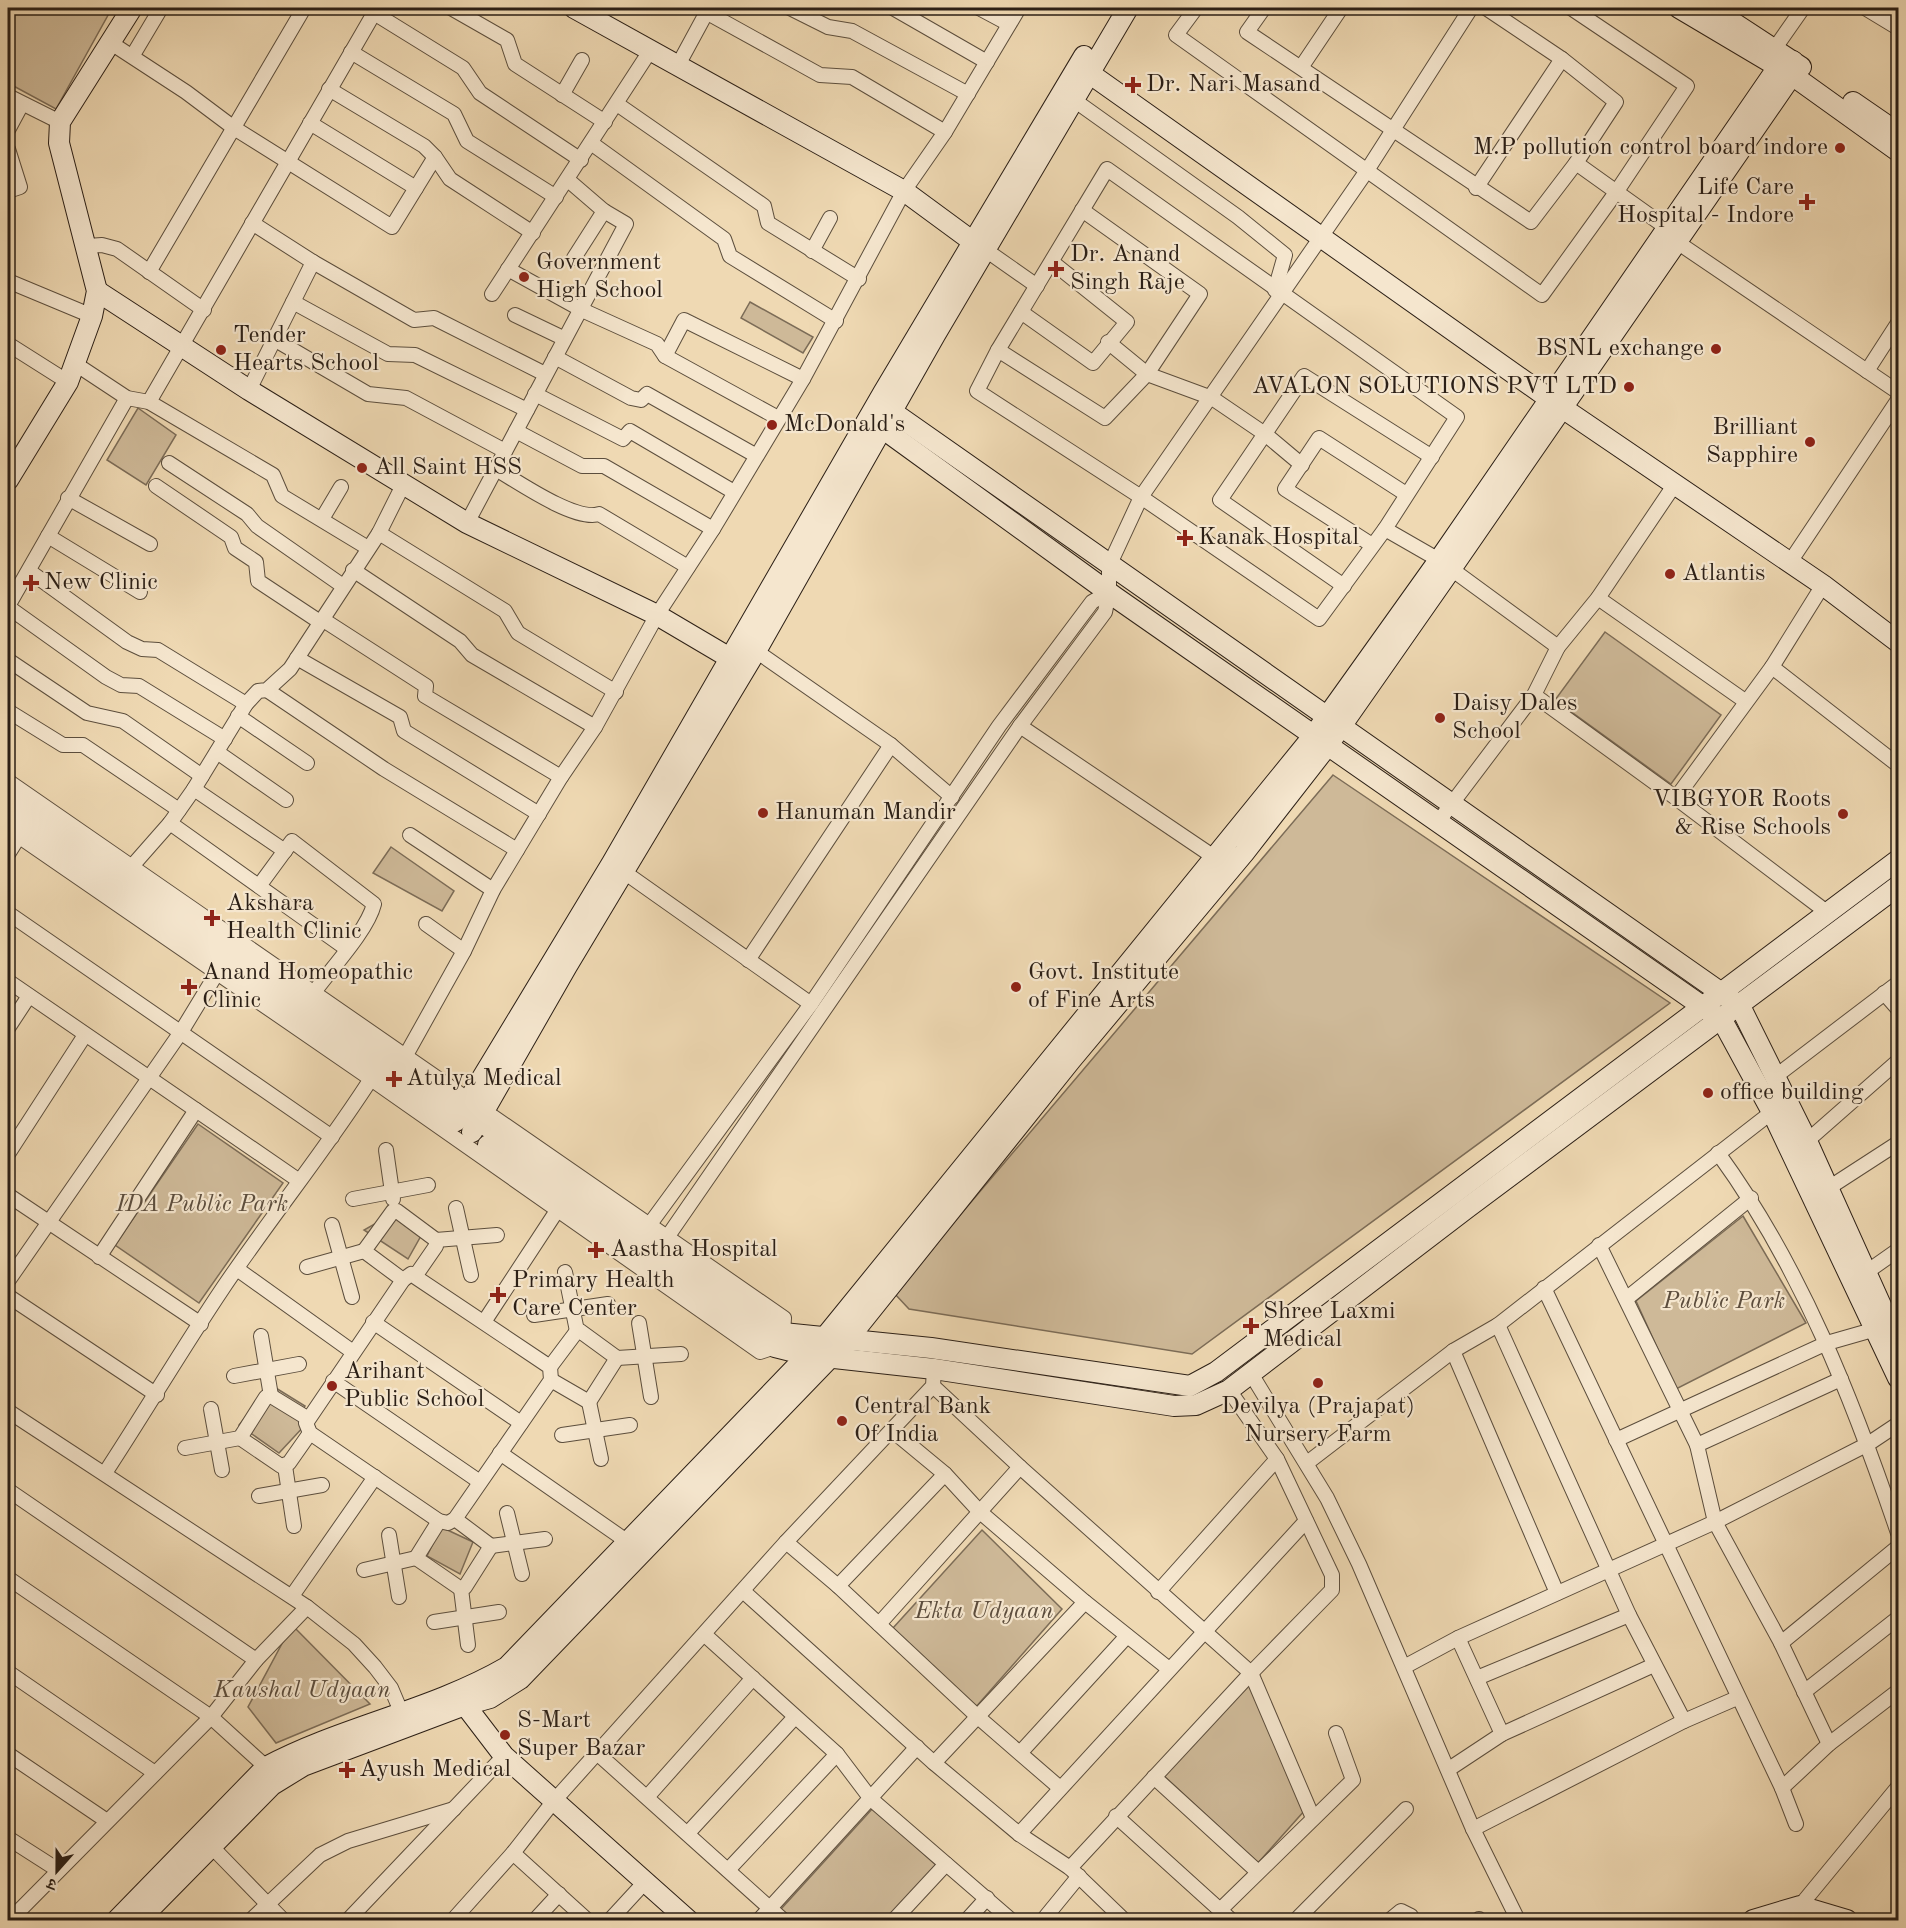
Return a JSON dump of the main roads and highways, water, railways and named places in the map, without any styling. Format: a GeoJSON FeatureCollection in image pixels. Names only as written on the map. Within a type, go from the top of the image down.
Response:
{"type":"FeatureCollection","features":[{"type":"Feature","properties":{"kind":"main road"},"geometry":{"type":"LineString","coordinates":[[8,480],[68,382],[92,316],[97,291],[88,246],[59,142],[60,122],[132,8]]}},
{"type":"Feature","properties":{"kind":"main road"},"geometry":{"type":"LineString","coordinates":[[574,8],[676,67],[904,192],[979,245]]}},
{"type":"Feature","properties":{"kind":"main road"},"geometry":{"type":"LineString","coordinates":[[744,659],[1113,8]]}},
{"type":"Feature","properties":{"kind":"main road"},"geometry":{"type":"LineString","coordinates":[[470,1116],[887,420],[979,245],[1074,100],[1128,8]]}},
{"type":"Feature","properties":{"kind":"main road"},"geometry":{"type":"LineString","coordinates":[[1679,8],[1785,63],[1899,133]]}},
{"type":"Feature","properties":{"kind":"main road"},"geometry":{"type":"LineString","coordinates":[[1711,8],[1899,151]]}},
{"type":"Feature","properties":{"kind":"main road"},"geometry":{"type":"LineString","coordinates":[[139,1920],[272,1785],[303,1766],[465,1705],[490,1698],[520,1679],[848,1339],[1071,1060],[1244,853],[1332,722],[1445,564],[1672,235],[1785,63]]}},
{"type":"Feature","properties":{"kind":"main road"},"geometry":{"type":"LineString","coordinates":[[1089,73],[1554,403],[1790,562],[1898,640]]}},
{"type":"Feature","properties":{"kind":"main road"},"geometry":{"type":"LineString","coordinates":[[97,291],[249,390],[467,523],[744,659]]}},
{"type":"Feature","properties":{"kind":"main road"},"geometry":{"type":"LineString","coordinates":[[887,420],[1109,566],[1740,1006],[1807,1141],[1827,1189],[1858,1277]]}},
{"type":"Feature","properties":{"kind":"main road"},"geometry":{"type":"LineString","coordinates":[[887,420],[1109,592],[1722,1020],[1858,1277],[1891,1332],[1899,1378]]}},
{"type":"Feature","properties":{"kind":"main road"},"geometry":{"type":"LineString","coordinates":[[117,1920],[266,1767],[297,1751],[474,1686],[507,1667],[825,1337],[1214,857],[1321,740]]}},
{"type":"Feature","properties":{"kind":"main road"},"geometry":{"type":"LineString","coordinates":[[8,796],[123,876],[310,997],[403,1062],[470,1116],[661,1245],[779,1340],[825,1337],[931,1348],[1190,1386],[1216,1372],[1899,860]]}},
{"type":"Feature","properties":{"kind":"main road"},"geometry":{"type":"LineString","coordinates":[[8,813],[17,830],[123,876],[220,968],[374,1074],[470,1116],[561,1204],[779,1340],[807,1355],[832,1357],[933,1377],[1174,1406],[1196,1405],[1228,1390],[1467,1208],[1899,886]]}},
{"type":"Feature","properties":{"kind":"main road"},"geometry":{"type":"LineString","coordinates":[[465,1705],[504,1756],[688,1920]]}},
{"type":"Feature","properties":{"kind":"main road"},"geometry":{"type":"LineString","coordinates":[[1753,1920],[1800,1906],[1847,1920]]}},
{"type":"Feature","properties":{"kind":"place","name":"Dr. Nari Masand"},"geometry":{"type":"Point","coordinates":[1133,85]}},
{"type":"Feature","properties":{"kind":"place","name":"M.P pollution control board indore"},"geometry":{"type":"Point","coordinates":[1840,148]}},
{"type":"Feature","properties":{"kind":"place","name":"Life Care Hospital - Indore"},"geometry":{"type":"Point","coordinates":[1807,202]}},
{"type":"Feature","properties":{"kind":"place","name":"Dr. Anand Singh Raje"},"geometry":{"type":"Point","coordinates":[1056,269]}},
{"type":"Feature","properties":{"kind":"place","name":"Government High School"},"geometry":{"type":"Point","coordinates":[524,277]}},
{"type":"Feature","properties":{"kind":"place","name":"BSNL exchange"},"geometry":{"type":"Point","coordinates":[1716,349]}},
{"type":"Feature","properties":{"kind":"place","name":"Tender Hearts School"},"geometry":{"type":"Point","coordinates":[221,350]}},
{"type":"Feature","properties":{"kind":"place","name":"AVALON SOLUTIONS PVT LTD"},"geometry":{"type":"Point","coordinates":[1629,387]}},
{"type":"Feature","properties":{"kind":"place","name":"McDonald's"},"geometry":{"type":"Point","coordinates":[772,425]}},
{"type":"Feature","properties":{"kind":"place","name":"Brilliant Sapphire"},"geometry":{"type":"Point","coordinates":[1810,442]}},
{"type":"Feature","properties":{"kind":"place","name":"All Saint HSS"},"geometry":{"type":"Point","coordinates":[362,468]}},
{"type":"Feature","properties":{"kind":"place","name":"Kanak Hospital"},"geometry":{"type":"Point","coordinates":[1185,538]}},
{"type":"Feature","properties":{"kind":"place","name":"Atlantis"},"geometry":{"type":"Point","coordinates":[1670,574]}},
{"type":"Feature","properties":{"kind":"place","name":"New Clinic"},"geometry":{"type":"Point","coordinates":[31,583]}},
{"type":"Feature","properties":{"kind":"place","name":"Daisy Dales School"},"geometry":{"type":"Point","coordinates":[1440,718]}},
{"type":"Feature","properties":{"kind":"place","name":"Hanuman Mandir"},"geometry":{"type":"Point","coordinates":[763,813]}},
{"type":"Feature","properties":{"kind":"place","name":"VIBGYOR Roots & Rise Schools"},"geometry":{"type":"Point","coordinates":[1843,814]}},
{"type":"Feature","properties":{"kind":"place","name":"Akshara Health Clinic"},"geometry":{"type":"Point","coordinates":[212,918]}},
{"type":"Feature","properties":{"kind":"place","name":"Anand Homeopathic Clinic"},"geometry":{"type":"Point","coordinates":[189,987]}},
{"type":"Feature","properties":{"kind":"place","name":"Govt. Institute of Fine Arts"},"geometry":{"type":"Point","coordinates":[1016,987]}},
{"type":"Feature","properties":{"kind":"place","name":"Atulya Medical"},"geometry":{"type":"Point","coordinates":[394,1079]}},
{"type":"Feature","properties":{"kind":"place","name":"office building"},"geometry":{"type":"Point","coordinates":[1708,1093]}},
{"type":"Feature","properties":{"kind":"place","name":"Aastha Hospital"},"geometry":{"type":"Point","coordinates":[596,1250]}},
{"type":"Feature","properties":{"kind":"place","name":"Primary Health Care Center"},"geometry":{"type":"Point","coordinates":[498,1295]}},
{"type":"Feature","properties":{"kind":"place","name":"Shree Laxmi Medical"},"geometry":{"type":"Point","coordinates":[1251,1326]}},
{"type":"Feature","properties":{"kind":"place","name":"Devilya (Prajapat) Nursery Farm"},"geometry":{"type":"Point","coordinates":[1318,1383]}},
{"type":"Feature","properties":{"kind":"place","name":"Arihant Public School"},"geometry":{"type":"Point","coordinates":[332,1386]}},
{"type":"Feature","properties":{"kind":"place","name":"Central Bank Of India"},"geometry":{"type":"Point","coordinates":[842,1421]}},
{"type":"Feature","properties":{"kind":"place","name":"S-Mart Super Bazar"},"geometry":{"type":"Point","coordinates":[505,1735]}},
{"type":"Feature","properties":{"kind":"place","name":"Ayush Medical"},"geometry":{"type":"Point","coordinates":[347,1770]}},
{"type":"Feature","properties":{"kind":"park label","name":"IDA Public Park"},"geometry":{"type":"Point","coordinates":[202,1205]}},
{"type":"Feature","properties":{"kind":"park label","name":"Public Park"},"geometry":{"type":"Point","coordinates":[1724,1302]}},
{"type":"Feature","properties":{"kind":"park label","name":"Ekta Udyaan"},"geometry":{"type":"Point","coordinates":[984,1612]}},
{"type":"Feature","properties":{"kind":"park label","name":"Kaushal Udyaan"},"geometry":{"type":"Point","coordinates":[302,1691]}}]}
